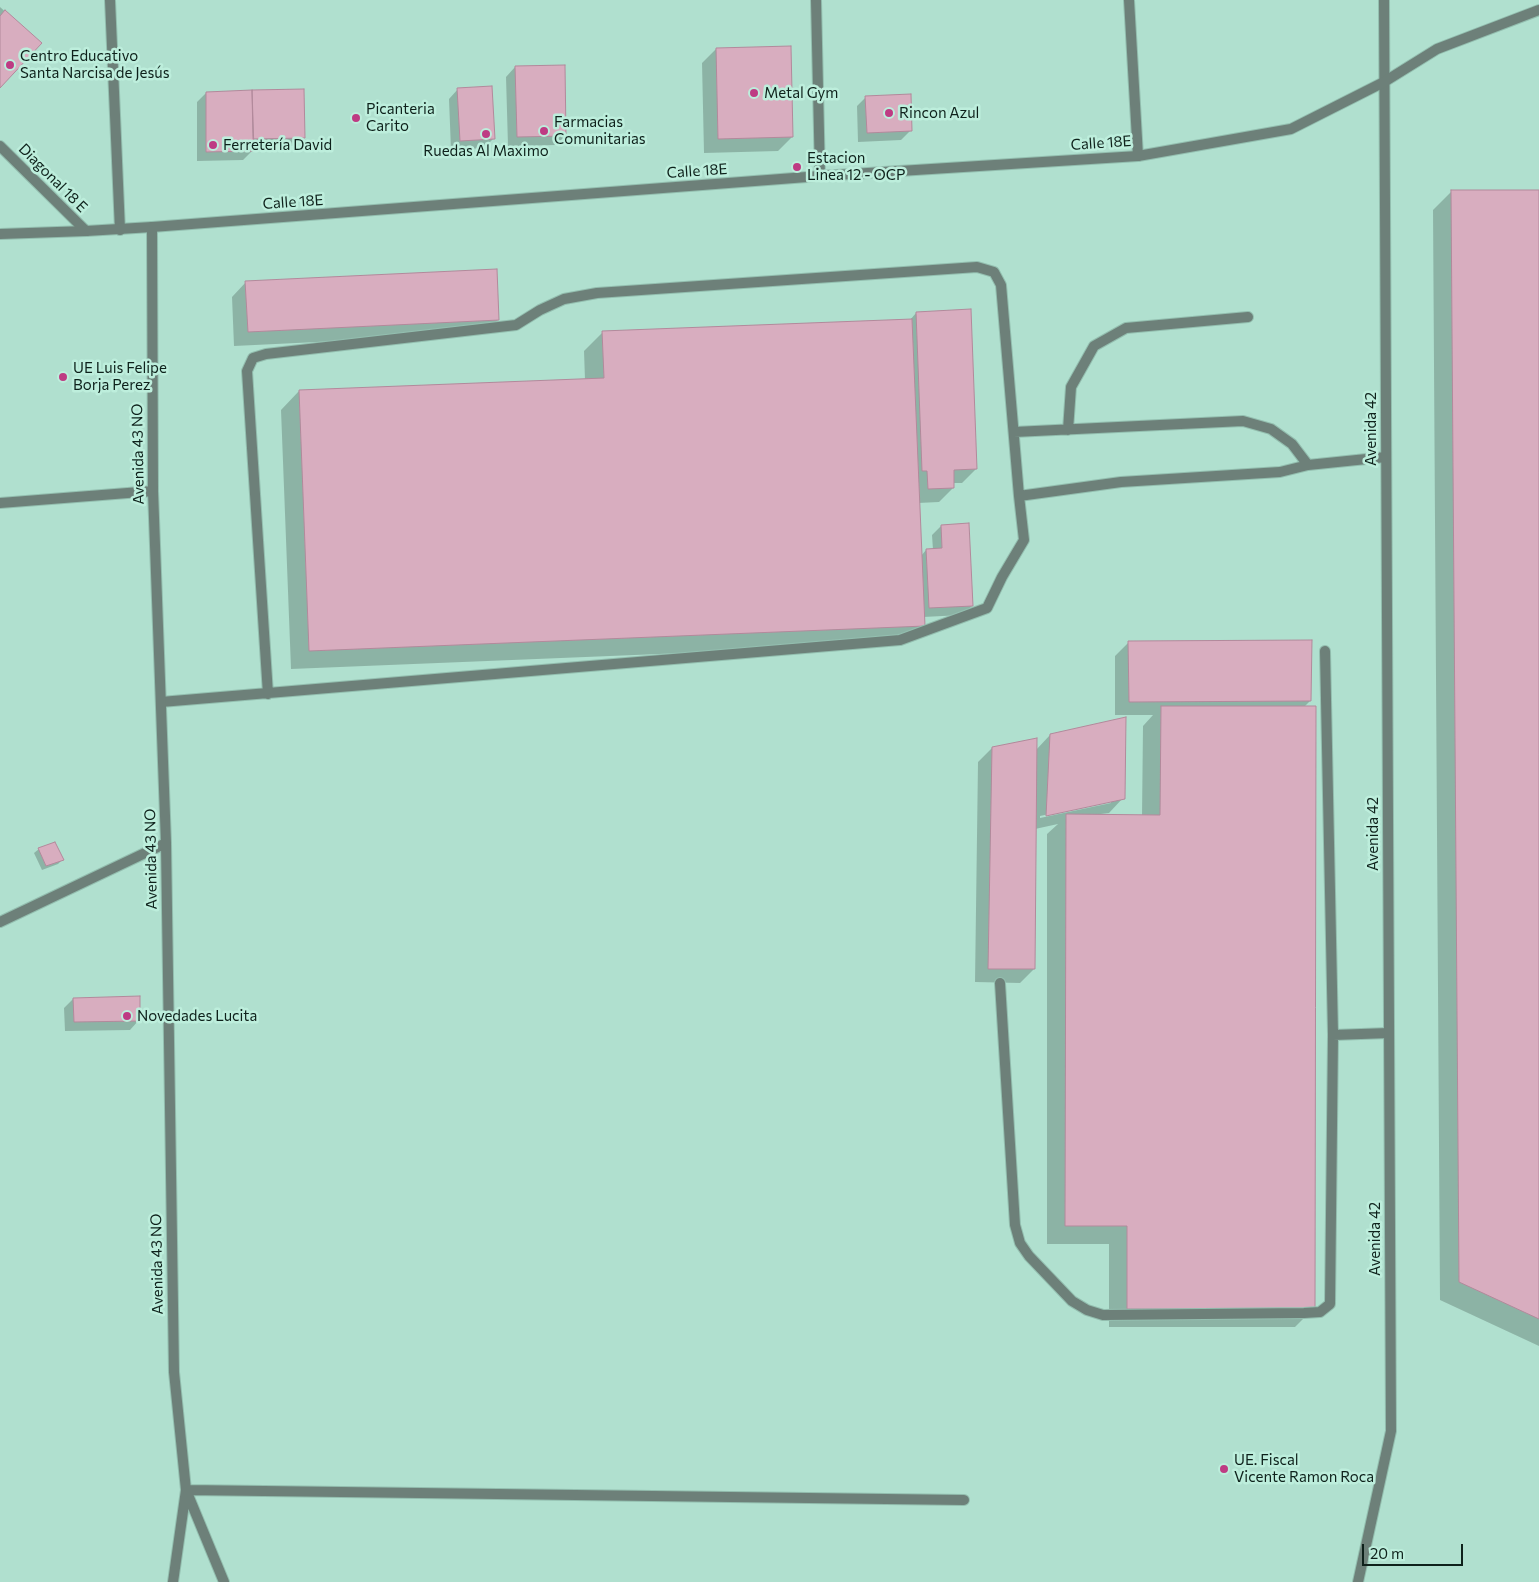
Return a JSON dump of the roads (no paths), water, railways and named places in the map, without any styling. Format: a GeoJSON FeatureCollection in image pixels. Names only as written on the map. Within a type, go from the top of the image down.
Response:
{"type":"FeatureCollection","features":[{"type":"Feature","properties":{"kind":"street"},"geometry":{"type":"LineString","coordinates":[[110,0],[120,230]]}},
{"type":"Feature","properties":{"kind":"street"},"geometry":{"type":"LineString","coordinates":[[816,0],[820,176]]}},
{"type":"Feature","properties":{"kind":"street"},"geometry":{"type":"LineString","coordinates":[[1129,0],[1138,156]]}},
{"type":"Feature","properties":{"kind":"street","name":"Avenida 42"},"geometry":{"type":"LineString","coordinates":[[1358,1582],[1391,1431],[1384,0]]}},
{"type":"Feature","properties":{"kind":"street","name":"Calle 18E"},"geometry":{"type":"LineString","coordinates":[[0,234],[120,230],[820,176],[1138,156],[1290,128],[1384,82],[1437,49],[1539,10]]}},
{"type":"Feature","properties":{"kind":"street","name":"Diagonal 18 E"},"geometry":{"type":"LineString","coordinates":[[0,146],[86,231]]}},
{"type":"Feature","properties":{"kind":"street","name":"Avenida 43 NO"},"geometry":{"type":"LineString","coordinates":[[152,227],[153,491],[166,843],[174,1372],[186,1490],[173,1582]]}},
{"type":"Feature","properties":{"kind":"street"},"geometry":{"type":"LineString","coordinates":[[161,702],[268,694],[900,640],[987,608],[1002,577],[1024,540],[1001,285],[994,272],[977,267],[597,293],[564,300],[540,310],[516,325],[266,354],[253,358],[247,371],[268,694]]}},
{"type":"Feature","properties":{"kind":"street"},"geometry":{"type":"LineString","coordinates":[[1068,430],[1071,387],[1094,346],[1126,328],[1248,317]]}},
{"type":"Feature","properties":{"kind":"street"},"geometry":{"type":"LineString","coordinates":[[1014,432],[1244,421],[1271,429],[1292,444],[1308,465]]}},
{"type":"Feature","properties":{"kind":"street"},"geometry":{"type":"LineString","coordinates":[[1019,496],[1121,482],[1280,472],[1308,465],[1386,457]]}},
{"type":"Feature","properties":{"kind":"street"},"geometry":{"type":"LineString","coordinates":[[0,503],[153,491]]}},
{"type":"Feature","properties":{"kind":"street"},"geometry":{"type":"LineString","coordinates":[[1000,982],[1015,1225],[1020,1244],[1029,1256],[1072,1301],[1087,1310],[1103,1315],[1304,1313],[1320,1312],[1330,1304],[1334,1035],[1325,651]]}},
{"type":"Feature","properties":{"kind":"street"},"geometry":{"type":"LineString","coordinates":[[0,922],[166,843]]}},
{"type":"Feature","properties":{"kind":"street"},"geometry":{"type":"LineString","coordinates":[[1334,1035],[1389,1033]]}},
{"type":"Feature","properties":{"kind":"street"},"geometry":{"type":"LineString","coordinates":[[186,1490],[964,1500]]}},
{"type":"Feature","properties":{"kind":"street","name":"Avenida 43 NO"},"geometry":{"type":"LineString","coordinates":[[186,1490],[224,1582]]}},
{"type":"Feature","properties":{"kind":"place","name":"Centro Educativo Santa Narcisa de Jesús"},"geometry":{"type":"Point","coordinates":[10,65]}},
{"type":"Feature","properties":{"kind":"place","name":"Metal Gym"},"geometry":{"type":"Point","coordinates":[754,93]}},
{"type":"Feature","properties":{"kind":"place","name":"Rincon Azul"},"geometry":{"type":"Point","coordinates":[889,113]}},
{"type":"Feature","properties":{"kind":"place","name":"Picanteria Carito"},"geometry":{"type":"Point","coordinates":[356,118]}},
{"type":"Feature","properties":{"kind":"place","name":"Farmacias Comunitarias"},"geometry":{"type":"Point","coordinates":[544,131]}},
{"type":"Feature","properties":{"kind":"place","name":"Ruedas Al Maximo"},"geometry":{"type":"Point","coordinates":[486,134]}},
{"type":"Feature","properties":{"kind":"place","name":"Ferretería David"},"geometry":{"type":"Point","coordinates":[213,145]}},
{"type":"Feature","properties":{"kind":"place","name":"Estacion Linea 12 - OCP"},"geometry":{"type":"Point","coordinates":[797,167]}},
{"type":"Feature","properties":{"kind":"place","name":"UE Luis Felipe Borja Perez"},"geometry":{"type":"Point","coordinates":[63,377]}},
{"type":"Feature","properties":{"kind":"place","name":"Novedades Lucita"},"geometry":{"type":"Point","coordinates":[127,1016]}},
{"type":"Feature","properties":{"kind":"place","name":"UE. Fiscal Vicente Ramon Roca"},"geometry":{"type":"Point","coordinates":[1224,1469]}}]}
